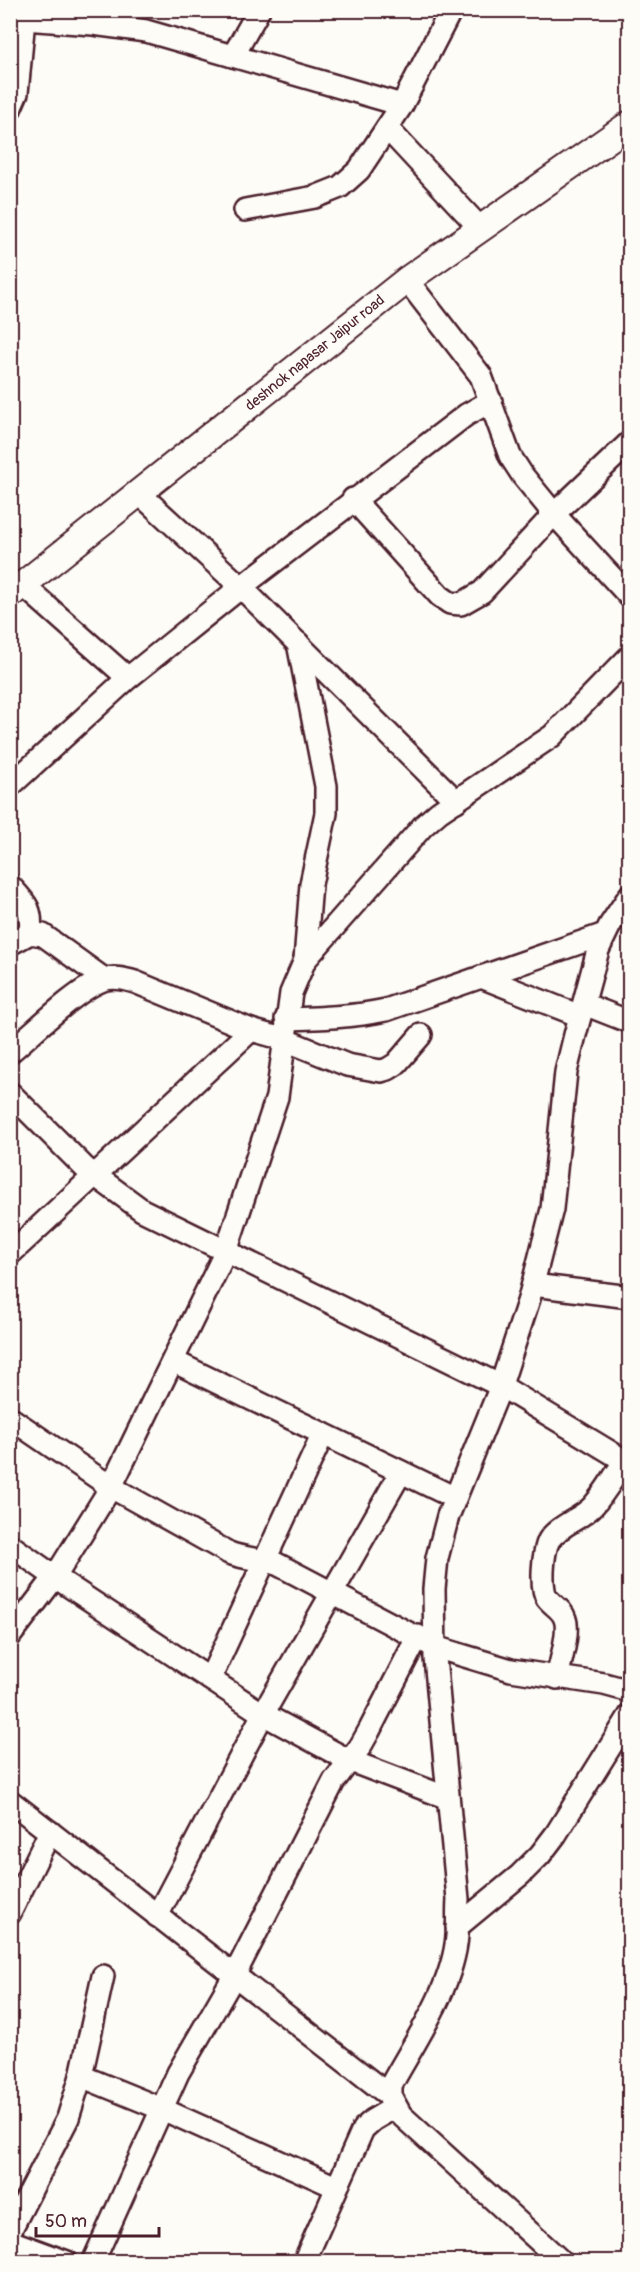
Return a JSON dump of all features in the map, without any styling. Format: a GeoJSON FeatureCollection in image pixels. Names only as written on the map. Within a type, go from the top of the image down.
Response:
{"type":"FeatureCollection","features":[{"type":"Feature","properties":{"kind":"main road","name":"deshnok napasar Jaipur road"},"geometry":{"type":"LineString","coordinates":[[17,590],[407,280],[630,123]]}},
{"type":"Feature","properties":{"kind":"street"},"geometry":{"type":"LineString","coordinates":[[233,56],[259,10]]}},
{"type":"Feature","properties":{"kind":"street"},"geometry":{"type":"LineString","coordinates":[[245,210],[315,197],[340,187],[359,170],[402,105],[451,10]]}},
{"type":"Feature","properties":{"kind":"street"},"geometry":{"type":"LineString","coordinates":[[10,109],[17,93],[17,18],[93,24],[146,32],[402,105]]}},
{"type":"Feature","properties":{"kind":"street"},"geometry":{"type":"LineString","coordinates":[[387,128],[480,228]]}},
{"type":"Feature","properties":{"kind":"street"},"geometry":{"type":"LineString","coordinates":[[407,280],[481,376],[510,456],[554,514],[630,597]]}},
{"type":"Feature","properties":{"kind":"street"},"geometry":{"type":"LineString","coordinates":[[10,786],[128,678],[241,587],[466,414],[491,401]]}},
{"type":"Feature","properties":{"kind":"street"},"geometry":{"type":"LineString","coordinates":[[353,499],[440,596],[450,603],[461,604],[482,592],[554,514],[630,442]]}},
{"type":"Feature","properties":{"kind":"street"},"geometry":{"type":"LineString","coordinates":[[140,494],[241,587],[456,801]]}},
{"type":"Feature","properties":{"kind":"street"},"geometry":{"type":"LineString","coordinates":[[17,590],[128,678]]}},
{"type":"Feature","properties":{"kind":"street"},"geometry":{"type":"LineString","coordinates":[[297,643],[326,786],[326,813],[311,884],[305,960]]}},
{"type":"Feature","properties":{"kind":"street"},"geometry":{"type":"LineString","coordinates":[[10,1636],[55,1577],[111,1487],[226,1251],[276,1097],[291,993],[305,960],[423,826],[552,736],[630,656]]}},
{"type":"Feature","properties":{"kind":"street"},"geometry":{"type":"LineString","coordinates":[[10,886],[30,910],[32,917],[30,933]]}},
{"type":"Feature","properties":{"kind":"street"},"geometry":{"type":"LineString","coordinates":[[393,2102],[391,2085],[448,1976],[453,1959],[457,1927],[458,1899],[448,1798],[426,1641],[437,1558],[448,1516],[501,1386],[532,1285],[552,1209],[566,1072],[598,950],[605,934],[630,894]]}},
{"type":"Feature","properties":{"kind":"street"},"geometry":{"type":"LineString","coordinates":[[10,944],[30,933],[43,934],[104,979]]}},
{"type":"Feature","properties":{"kind":"street"},"geometry":{"type":"LineString","coordinates":[[10,1052],[86,988],[104,979],[119,978],[135,982],[251,1030],[285,1029],[329,1018],[376,1012],[605,934]]}},
{"type":"Feature","properties":{"kind":"street"},"geometry":{"type":"LineString","coordinates":[[481,977],[582,1010],[630,1022]]}},
{"type":"Feature","properties":{"kind":"street"},"geometry":{"type":"LineString","coordinates":[[285,1029],[331,1060],[381,1071],[396,1064],[421,1035]]}},
{"type":"Feature","properties":{"kind":"street"},"geometry":{"type":"LineString","coordinates":[[10,1254],[251,1030]]}},
{"type":"Feature","properties":{"kind":"street"},"geometry":{"type":"LineString","coordinates":[[10,1093],[72,1156],[142,1210],[501,1386],[627,1462],[593,1505],[556,1533],[546,1549],[544,1593],[549,1601],[562,1611],[567,1627],[557,1678]]}},
{"type":"Feature","properties":{"kind":"street"},"geometry":{"type":"LineString","coordinates":[[532,1285],[630,1297]]}},
{"type":"Feature","properties":{"kind":"street"},"geometry":{"type":"LineString","coordinates":[[173,1361],[455,1498]]}},
{"type":"Feature","properties":{"kind":"street"},"geometry":{"type":"LineString","coordinates":[[10,1418],[111,1487],[229,1553],[277,1564],[426,1641],[511,1670],[604,1684],[630,1691]]}},
{"type":"Feature","properties":{"kind":"street"},"geometry":{"type":"LineString","coordinates":[[210,1678],[322,1434]]}},
{"type":"Feature","properties":{"kind":"street"},"geometry":{"type":"LineString","coordinates":[[157,1916],[263,1714],[401,1472]]}},
{"type":"Feature","properties":{"kind":"street"},"geometry":{"type":"LineString","coordinates":[[10,1545],[263,1714],[348,1760],[448,1798]]}},
{"type":"Feature","properties":{"kind":"street"},"geometry":{"type":"LineString","coordinates":[[93,2262],[178,2073],[234,1976],[334,1781],[360,1747],[426,1641]]}},
{"type":"Feature","properties":{"kind":"street"},"geometry":{"type":"LineString","coordinates":[[457,1927],[520,1875],[540,1855],[556,1834],[630,1715]]}},
{"type":"Feature","properties":{"kind":"street"},"geometry":{"type":"LineString","coordinates":[[10,1801],[393,2102],[562,2262]]}},
{"type":"Feature","properties":{"kind":"street"},"geometry":{"type":"LineString","coordinates":[[10,1913],[50,1832]]}},
{"type":"Feature","properties":{"kind":"street"},"geometry":{"type":"LineString","coordinates":[[10,2231],[68,2118],[81,2076],[103,1976]]}},
{"type":"Feature","properties":{"kind":"street"},"geometry":{"type":"LineString","coordinates":[[81,2076],[162,2109],[336,2187]]}},
{"type":"Feature","properties":{"kind":"street"},"geometry":{"type":"LineString","coordinates":[[304,2262],[363,2129],[393,2102]]}},
{"type":"Feature","properties":{"kind":"street"},"geometry":{"type":"LineString","coordinates":[[10,2241],[68,2262]]}}]}
